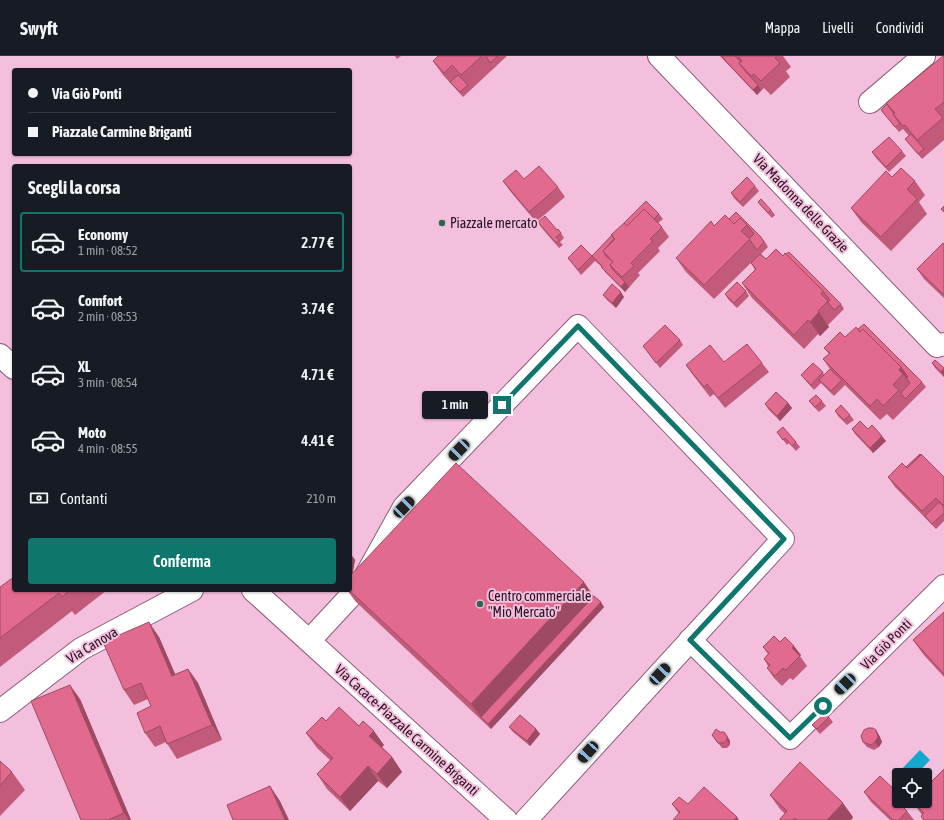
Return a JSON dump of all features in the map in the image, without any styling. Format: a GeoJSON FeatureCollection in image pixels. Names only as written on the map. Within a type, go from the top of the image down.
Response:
{"type":"FeatureCollection","features":[{"type":"Feature","properties":{"kind":"street","name":"Via Madonna delle Grazie"},"geometry":{"type":"LineString","coordinates":[[659,56],[937,346],[944,344]]}},
{"type":"Feature","properties":{"kind":"street"},"geometry":{"type":"LineString","coordinates":[[870,102],[924,56]]}},
{"type":"Feature","properties":{"kind":"street"},"geometry":{"type":"LineString","coordinates":[[309,641],[360,586],[404,507],[578,326],[784,539],[526,820]]}},
{"type":"Feature","properties":{"kind":"street"},"geometry":{"type":"LineString","coordinates":[[0,355],[12,366]]}},
{"type":"Feature","properties":{"kind":"street","name":"Via Giò Ponti"},"geometry":{"type":"LineString","coordinates":[[690,640],[790,738],[944,586]]}},
{"type":"Feature","properties":{"kind":"street","name":"Via Canova"},"geometry":{"type":"LineString","coordinates":[[0,711],[81,649],[188,592]]}},
{"type":"Feature","properties":{"kind":"street","name":"Via Cacace-Piazzale Carmine Briganti"},"geometry":{"type":"LineString","coordinates":[[255,592],[506,820]]}},
{"type":"Feature","properties":{"kind":"water"},"geometry":{"type":"Polygon","coordinates":[[[920,750],[930,760],[923,768],[903,768],[920,750]]]}},
{"type":"Feature","properties":{"kind":"building"},"geometry":{"type":"Polygon","coordinates":[[[438,56],[482,56],[461,75],[452,65],[444,73],[433,61],[438,56]]]}},
{"type":"Feature","properties":{"kind":"building"},"geometry":{"type":"Polygon","coordinates":[[[486,56],[498,56],[490,63],[486,56]]]}},
{"type":"Feature","properties":{"kind":"building"},"geometry":{"type":"Polygon","coordinates":[[[721,56],[735,56],[741,62],[739,63],[746,72],[758,85],[753,90],[721,56]]]}},
{"type":"Feature","properties":{"kind":"building"},"geometry":{"type":"Polygon","coordinates":[[[738,56],[777,56],[775,58],[780,63],[761,81],[754,74],[751,76],[739,63],[742,61],[738,56]]]}},
{"type":"Feature","properties":{"kind":"building"},"geometry":{"type":"Polygon","coordinates":[[[943,56],[944,102],[935,109],[943,118],[917,140],[905,125],[903,126],[893,114],[895,113],[886,103],[943,56]]]}},
{"type":"Feature","properties":{"kind":"building"},"geometry":{"type":"Polygon","coordinates":[[[458,75],[468,85],[460,92],[450,82],[458,75]]]}},
{"type":"Feature","properties":{"kind":"building"},"geometry":{"type":"Polygon","coordinates":[[[887,104],[900,124],[895,127],[881,110],[887,104]]]}},
{"type":"Feature","properties":{"kind":"building"},"geometry":{"type":"Polygon","coordinates":[[[911,134],[924,149],[918,154],[905,139],[911,134]]]}},
{"type":"Feature","properties":{"kind":"building"},"geometry":{"type":"Polygon","coordinates":[[[889,137],[902,151],[886,167],[872,152],[889,137]]]}},
{"type":"Feature","properties":{"kind":"building"},"geometry":{"type":"Polygon","coordinates":[[[539,166],[558,187],[529,212],[503,181],[516,170],[524,179],[539,166]]]}},
{"type":"Feature","properties":{"kind":"building"},"geometry":{"type":"Polygon","coordinates":[[[901,168],[915,181],[907,189],[917,199],[881,237],[851,208],[886,171],[892,177],[901,168]]]}},
{"type":"Feature","properties":{"kind":"building"},"geometry":{"type":"Polygon","coordinates":[[[747,177],[755,186],[740,202],[731,193],[747,177]]]}},
{"type":"Feature","properties":{"kind":"building"},"geometry":{"type":"Polygon","coordinates":[[[761,199],[771,210],[768,213],[758,202],[761,199]]]}},
{"type":"Feature","properties":{"kind":"building"},"geometry":{"type":"Polygon","coordinates":[[[646,201],[659,214],[654,219],[644,209],[627,226],[624,223],[646,201]]]}},
{"type":"Feature","properties":{"kind":"building"},"geometry":{"type":"Polygon","coordinates":[[[644,209],[662,227],[650,239],[653,241],[631,263],[634,266],[622,277],[610,265],[613,262],[603,251],[615,239],[611,235],[624,223],[627,226],[644,209]]]}},
{"type":"Feature","properties":{"kind":"building"},"geometry":{"type":"Polygon","coordinates":[[[736,212],[761,237],[764,242],[757,250],[749,239],[754,234],[747,225],[740,218],[734,224],[729,219],[736,212]]]}},
{"type":"Feature","properties":{"kind":"building"},"geometry":{"type":"Polygon","coordinates":[[[725,215],[734,224],[740,218],[747,225],[741,231],[750,239],[704,285],[676,258],[711,221],[714,226],[725,215]]]}},
{"type":"Feature","properties":{"kind":"building"},"geometry":{"type":"Polygon","coordinates":[[[545,216],[561,233],[556,237],[559,240],[556,243],[538,222],[545,216]]]}},
{"type":"Feature","properties":{"kind":"building"},"geometry":{"type":"Polygon","coordinates":[[[612,235],[614,239],[603,251],[613,262],[610,265],[613,270],[625,282],[621,287],[592,256],[612,235]]]}},
{"type":"Feature","properties":{"kind":"building"},"geometry":{"type":"Polygon","coordinates":[[[943,243],[944,244],[944,295],[917,269],[943,243]]]}},
{"type":"Feature","properties":{"kind":"building"},"geometry":{"type":"Polygon","coordinates":[[[581,245],[592,256],[578,270],[568,258],[581,245]]]}},
{"type":"Feature","properties":{"kind":"building"},"geometry":{"type":"Polygon","coordinates":[[[776,249],[783,256],[785,253],[823,291],[821,294],[828,301],[810,322],[808,320],[794,335],[742,283],[756,269],[751,263],[760,254],[766,259],[776,249]]]}},
{"type":"Feature","properties":{"kind":"building"},"geometry":{"type":"Polygon","coordinates":[[[789,252],[841,304],[834,310],[828,302],[830,300],[823,291],[786,254],[789,252]]]}},
{"type":"Feature","properties":{"kind":"building"},"geometry":{"type":"Polygon","coordinates":[[[737,282],[746,291],[734,303],[725,294],[737,282]]]}},
{"type":"Feature","properties":{"kind":"building"},"geometry":{"type":"Polygon","coordinates":[[[612,284],[621,292],[612,303],[603,295],[612,284]]]}},
{"type":"Feature","properties":{"kind":"building"},"geometry":{"type":"Polygon","coordinates":[[[864,324],[922,382],[905,399],[901,393],[910,383],[906,378],[908,377],[901,367],[863,329],[860,332],[858,329],[864,324]]]}},
{"type":"Feature","properties":{"kind":"building"},"geometry":{"type":"Polygon","coordinates":[[[665,325],[680,340],[656,363],[643,346],[665,325]]]}},
{"type":"Feature","properties":{"kind":"building"},"geometry":{"type":"Polygon","coordinates":[[[856,327],[860,332],[863,329],[901,367],[899,370],[903,374],[893,385],[899,390],[883,406],[877,399],[870,406],[823,359],[830,353],[824,348],[840,332],[845,337],[856,327]]]}},
{"type":"Feature","properties":{"kind":"building"},"geometry":{"type":"Polygon","coordinates":[[[747,344],[762,363],[718,398],[707,384],[704,387],[686,365],[710,345],[724,362],[747,344]]]}},
{"type":"Feature","properties":{"kind":"building"},"geometry":{"type":"Polygon","coordinates":[[[935,360],[944,368],[941,372],[932,363],[935,360]]]}},
{"type":"Feature","properties":{"kind":"building"},"geometry":{"type":"Polygon","coordinates":[[[813,363],[823,372],[811,385],[801,375],[813,363]]]}},
{"type":"Feature","properties":{"kind":"building"},"geometry":{"type":"Polygon","coordinates":[[[830,369],[842,380],[831,391],[819,380],[830,369]]]}},
{"type":"Feature","properties":{"kind":"building"},"geometry":{"type":"Polygon","coordinates":[[[776,392],[788,403],[777,416],[765,404],[776,392]]]}},
{"type":"Feature","properties":{"kind":"building"},"geometry":{"type":"Polygon","coordinates":[[[816,395],[822,401],[815,407],[809,401],[816,395]]]}},
{"type":"Feature","properties":{"kind":"building"},"geometry":{"type":"Polygon","coordinates":[[[841,405],[850,415],[844,420],[835,411],[841,405]]]}},
{"type":"Feature","properties":{"kind":"building"},"geometry":{"type":"Polygon","coordinates":[[[860,421],[868,429],[872,425],[882,436],[870,448],[852,429],[860,421]]]}},
{"type":"Feature","properties":{"kind":"building"},"geometry":{"type":"Polygon","coordinates":[[[783,427],[796,442],[792,446],[785,438],[783,440],[777,432],[783,427]]]}},
{"type":"Feature","properties":{"kind":"building"},"geometry":{"type":"Polygon","coordinates":[[[920,454],[921,455],[907,468],[906,467],[920,454]]]}},
{"type":"Feature","properties":{"kind":"building"},"geometry":{"type":"Polygon","coordinates":[[[921,454],[944,477],[944,504],[943,505],[936,498],[922,511],[888,477],[902,463],[907,468],[921,454]]]}},
{"type":"Feature","properties":{"kind":"building"},"geometry":{"type":"Polygon","coordinates":[[[456,463],[584,582],[471,704],[351,592],[352,574],[456,463]]]}},
{"type":"Feature","properties":{"kind":"building"},"geometry":{"type":"Polygon","coordinates":[[[939,502],[944,507],[944,513],[932,524],[925,516],[939,502]]]}},
{"type":"Feature","properties":{"kind":"building"},"geometry":{"type":"Polygon","coordinates":[[[12,578],[12,592],[68,592],[62,597],[59,593],[0,638],[0,587],[12,578]]]}},
{"type":"Feature","properties":{"kind":"building"},"geometry":{"type":"Polygon","coordinates":[[[594,596],[601,602],[488,724],[481,717],[594,596]]]}},
{"type":"Feature","properties":{"kind":"building"},"geometry":{"type":"Polygon","coordinates":[[[944,612],[944,674],[913,640],[944,612]]]}},
{"type":"Feature","properties":{"kind":"building"},"geometry":{"type":"Polygon","coordinates":[[[149,622],[172,676],[188,669],[212,725],[167,744],[160,726],[145,733],[137,713],[151,706],[141,683],[124,690],[103,642],[149,622]]]}},
{"type":"Feature","properties":{"kind":"building"},"geometry":{"type":"Polygon","coordinates":[[[774,636],[780,642],[785,637],[794,646],[792,648],[800,656],[786,670],[783,668],[775,676],[767,668],[770,665],[764,659],[769,653],[763,647],[774,636]]]}},
{"type":"Feature","properties":{"kind":"building"},"geometry":{"type":"Polygon","coordinates":[[[70,685],[124,813],[108,820],[81,820],[31,701],[70,685]]]}},
{"type":"Feature","properties":{"kind":"building"},"geometry":{"type":"Polygon","coordinates":[[[339,707],[359,726],[363,721],[374,731],[369,736],[392,757],[377,774],[368,766],[340,797],[317,774],[333,758],[306,733],[322,717],[326,721],[339,707]]]}},
{"type":"Feature","properties":{"kind":"building"},"geometry":{"type":"Polygon","coordinates":[[[825,713],[829,717],[817,729],[812,725],[825,713]]]}},
{"type":"Feature","properties":{"kind":"building"},"geometry":{"type":"Polygon","coordinates":[[[520,715],[536,729],[527,741],[509,727],[520,715]]]}},
{"type":"Feature","properties":{"kind":"building"},"geometry":{"type":"Polygon","coordinates":[[[873,728],[876,730],[878,737],[871,745],[863,742],[861,736],[864,730],[873,728]]]}},
{"type":"Feature","properties":{"kind":"building"},"geometry":{"type":"Polygon","coordinates":[[[716,729],[720,732],[724,732],[727,736],[727,740],[723,743],[718,743],[712,735],[716,729]]]}},
{"type":"Feature","properties":{"kind":"building"},"geometry":{"type":"Polygon","coordinates":[[[0,761],[12,772],[0,785],[0,761]]]}},
{"type":"Feature","properties":{"kind":"building"},"geometry":{"type":"Polygon","coordinates":[[[800,762],[843,803],[827,820],[797,820],[795,818],[793,820],[780,820],[787,811],[770,795],[800,762]]]}},
{"type":"Feature","properties":{"kind":"building"},"geometry":{"type":"Polygon","coordinates":[[[944,769],[944,820],[924,820],[921,816],[924,813],[919,808],[932,808],[932,781],[944,769]]]}},
{"type":"Feature","properties":{"kind":"building"},"geometry":{"type":"Polygon","coordinates":[[[880,776],[892,787],[892,808],[904,808],[907,811],[899,820],[893,820],[864,792],[880,776]]]}},
{"type":"Feature","properties":{"kind":"building"},"geometry":{"type":"Polygon","coordinates":[[[270,786],[285,820],[233,820],[227,805],[270,786]]]}},
{"type":"Feature","properties":{"kind":"building"},"geometry":{"type":"Polygon","coordinates":[[[704,787],[737,817],[734,820],[673,820],[680,812],[672,804],[679,797],[688,804],[704,787]]]}},
{"type":"Feature","properties":{"kind":"place","name":"Piazzale mercato"},"geometry":{"type":"Point","coordinates":[442,223]}},
{"type":"Feature","properties":{"kind":"place","name":"Centro commerciale \"Mio Mercato\""},"geometry":{"type":"Point","coordinates":[480,604]}},
{"type":"Feature","properties":{"kind":"route"},"geometry":{"type":"LineString","coordinates":[[502,405],[578,326],[784,539],[690,640],[790,738],[823,706]]}}]}
